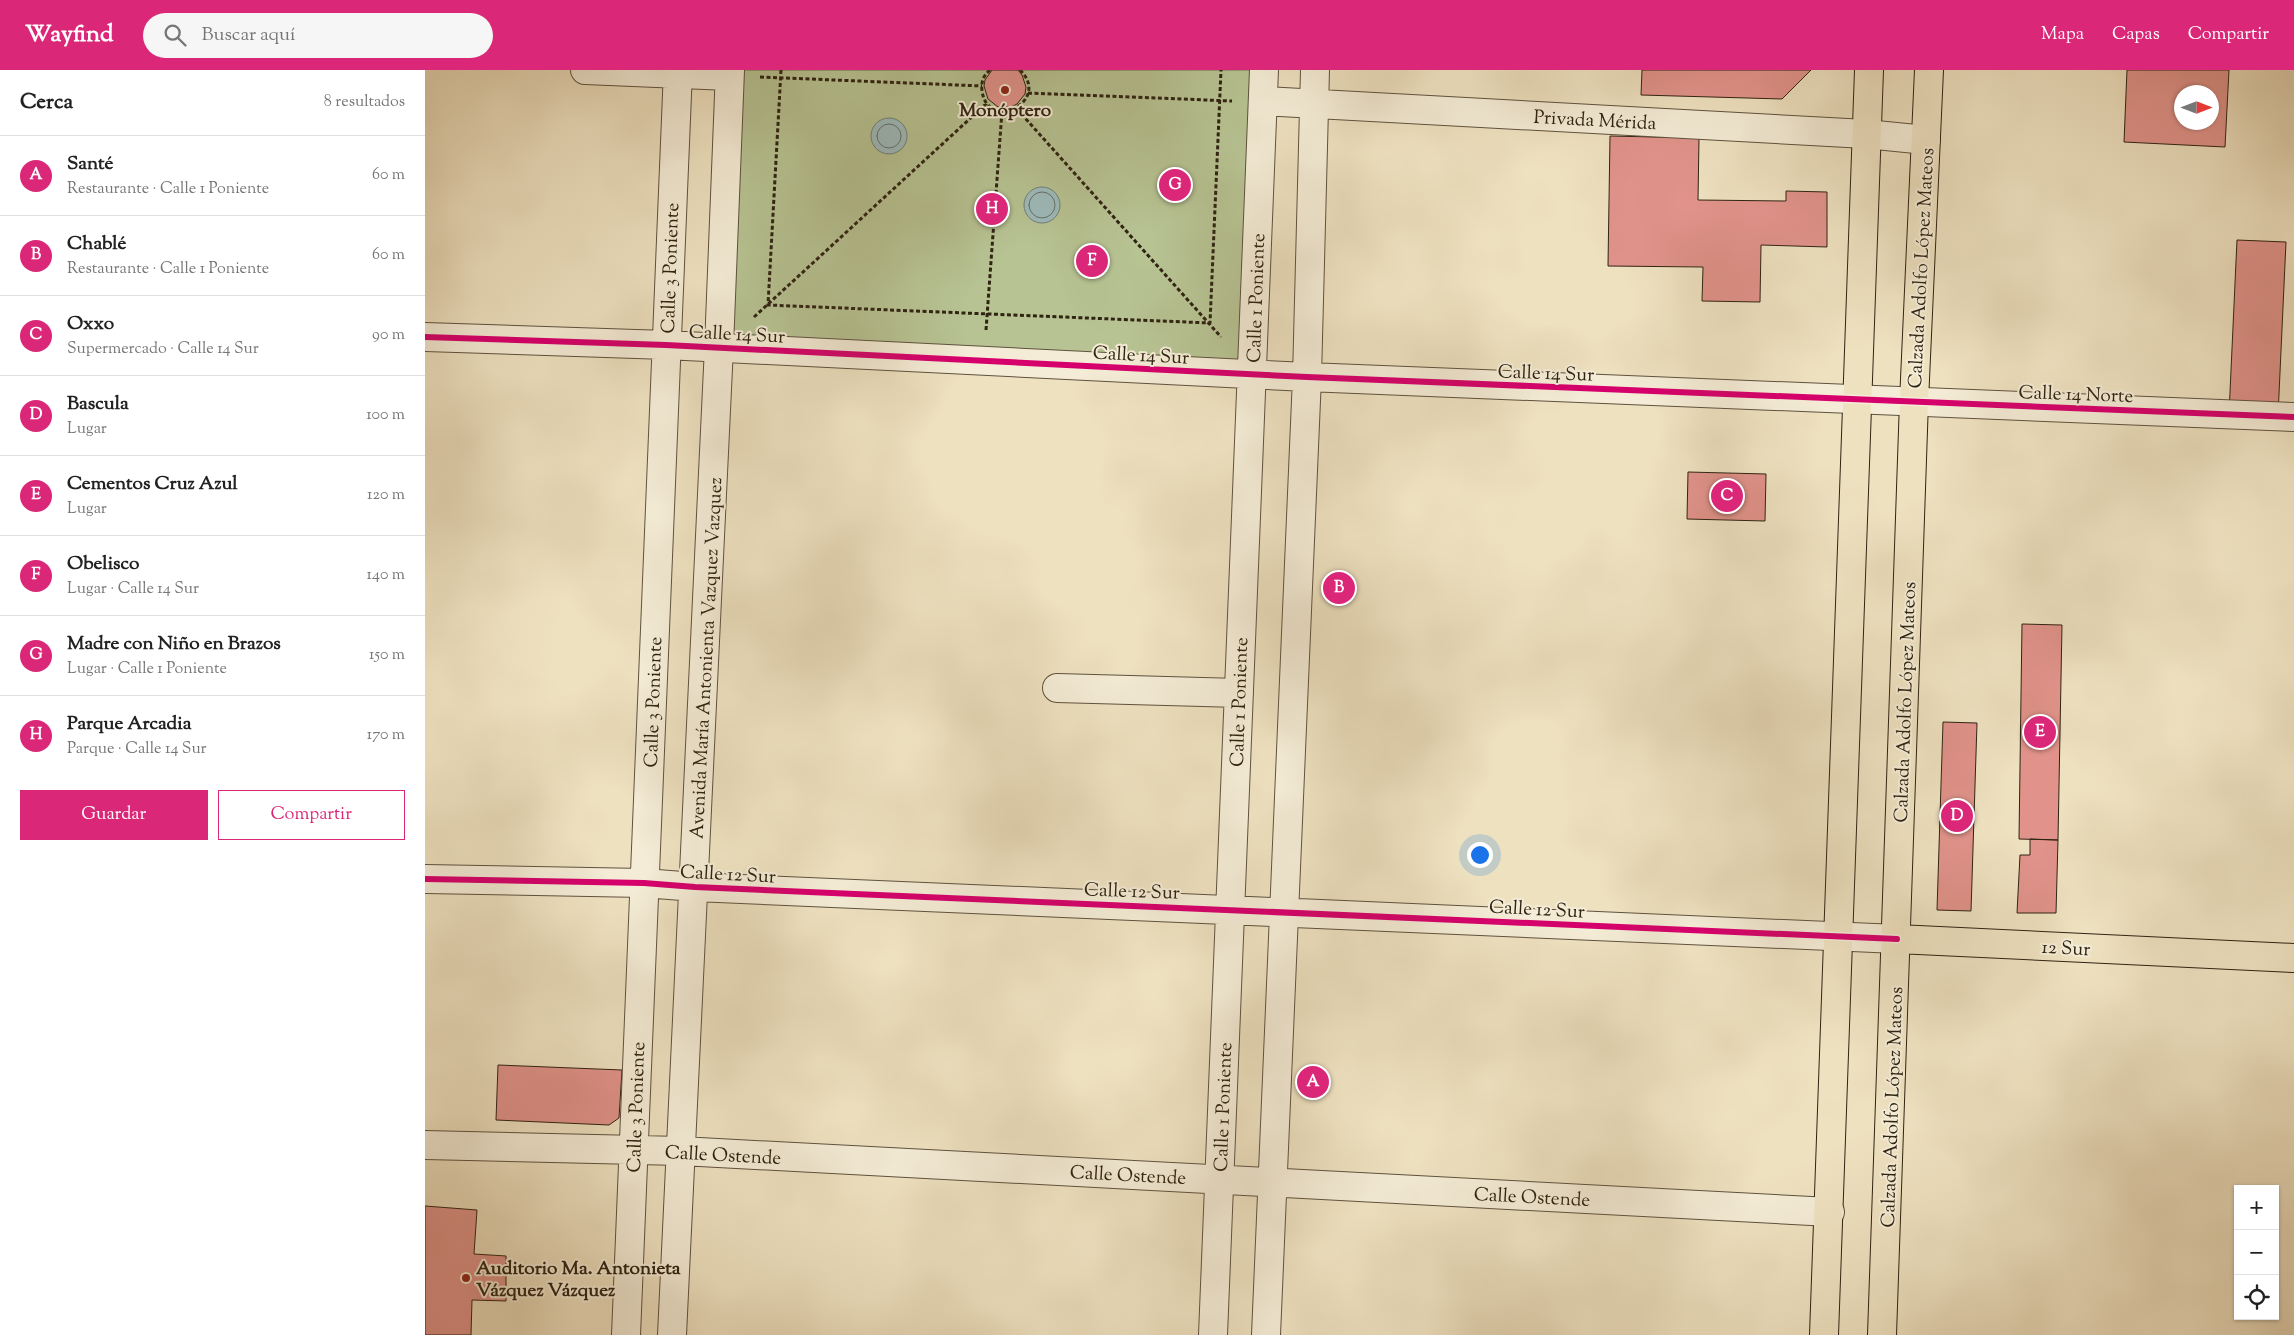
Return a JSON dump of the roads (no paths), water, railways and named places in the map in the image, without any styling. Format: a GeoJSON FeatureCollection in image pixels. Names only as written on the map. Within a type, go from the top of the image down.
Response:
{"type":"FeatureCollection","features":[{"type":"Feature","properties":{"kind":"main road"},"geometry":{"type":"LineString","coordinates":[[1824,1335],[1830,1212],[1856,400],[1869,70]]}},
{"type":"Feature","properties":{"kind":"main road","name":"Calzada Adolfo López Mateos"},"geometry":{"type":"LineString","coordinates":[[1882,1335],[1897,939],[1913,402],[1929,70]]}},
{"type":"Feature","properties":{"kind":"main road","name":"12 Sur"},"geometry":{"type":"LineString","coordinates":[[1897,939],[2294,958]]}},
{"type":"Feature","properties":{"kind":"street"},"geometry":{"type":"LineString","coordinates":[[585,70],[729,73]]}},
{"type":"Feature","properties":{"kind":"street","name":"Calle 1 Poniente"},"geometry":{"type":"LineString","coordinates":[[1213,1335],[1264,70]]}},
{"type":"Feature","properties":{"kind":"street"},"geometry":{"type":"LineString","coordinates":[[1266,1335],[1307,377],[1315,70]]}},
{"type":"Feature","properties":{"kind":"street","name":"Calle 3 Poniente"},"geometry":{"type":"LineString","coordinates":[[626,1335],[677,72]]}},
{"type":"Feature","properties":{"kind":"street","name":"Avenida María Antonienta Vazquez Vazquez"},"geometry":{"type":"LineString","coordinates":[[673,1335],[719,347],[729,73]]}},
{"type":"Feature","properties":{"kind":"street","name":"Privada Mérida"},"geometry":{"type":"LineString","coordinates":[[1263,101],[1867,134],[1926,140]]}},
{"type":"Feature","properties":{"kind":"street","name":"Calle 14 Sur"},"geometry":{"type":"LineString","coordinates":[[425,338],[719,347],[1307,377],[1856,400]]}},
{"type":"Feature","properties":{"kind":"street","name":"Calle 14 Norte"},"geometry":{"type":"LineString","coordinates":[[1856,400],[2294,417]]}},
{"type":"Feature","properties":{"kind":"street"},"geometry":{"type":"LineString","coordinates":[[1057,688],[1239,693]]}},
{"type":"Feature","properties":{"kind":"street","name":"Calle 12 Sur"},"geometry":{"type":"LineString","coordinates":[[425,879],[644,883],[695,887],[1838,937]]}},
{"type":"Feature","properties":{"kind":"street","name":"12 Sur"},"geometry":{"type":"LineString","coordinates":[[1838,937],[1897,939]]}},
{"type":"Feature","properties":{"kind":"street","name":"Calle Ostende"},"geometry":{"type":"LineString","coordinates":[[425,1146],[681,1151],[1830,1212]]}},
{"type":"Feature","properties":{"kind":"water"},"geometry":{"type":"Polygon","coordinates":[[[889,118],[901,124],[907,136],[901,148],[889,154],[877,148],[871,136],[877,124],[889,118]]]}},
{"type":"Feature","properties":{"kind":"water"},"geometry":{"type":"Polygon","coordinates":[[[1042,187],[1049,188],[1055,192],[1059,198],[1059,212],[1055,218],[1049,222],[1042,223],[1035,222],[1029,218],[1025,212],[1024,205],[1025,198],[1029,192],[1035,188],[1042,187]]]}},
{"type":"Feature","properties":{"kind":"place","name":"Monóptero"},"geometry":{"type":"Point","coordinates":[1005,90]}},
{"type":"Feature","properties":{"kind":"place","name":"Madre con Niño en Brazos"},"geometry":{"type":"Point","coordinates":[1175,185]}},
{"type":"Feature","properties":{"kind":"place","name":"Parque Arcadia"},"geometry":{"type":"Point","coordinates":[992,209]}},
{"type":"Feature","properties":{"kind":"place","name":"Obelisco"},"geometry":{"type":"Point","coordinates":[1092,261]}},
{"type":"Feature","properties":{"kind":"place","name":"Oxxo"},"geometry":{"type":"Point","coordinates":[1727,496]}},
{"type":"Feature","properties":{"kind":"place","name":"Chablé"},"geometry":{"type":"Point","coordinates":[1339,588]}},
{"type":"Feature","properties":{"kind":"place","name":"Cementos Cruz Azul"},"geometry":{"type":"Point","coordinates":[2040,732]}},
{"type":"Feature","properties":{"kind":"place","name":"Bascula"},"geometry":{"type":"Point","coordinates":[1957,816]}},
{"type":"Feature","properties":{"kind":"place","name":"Santé"},"geometry":{"type":"Point","coordinates":[1313,1082]}},
{"type":"Feature","properties":{"kind":"place","name":"Auditorio Ma. Antonieta Vázquez Vázquez"},"geometry":{"type":"Point","coordinates":[466,1278]}}]}
